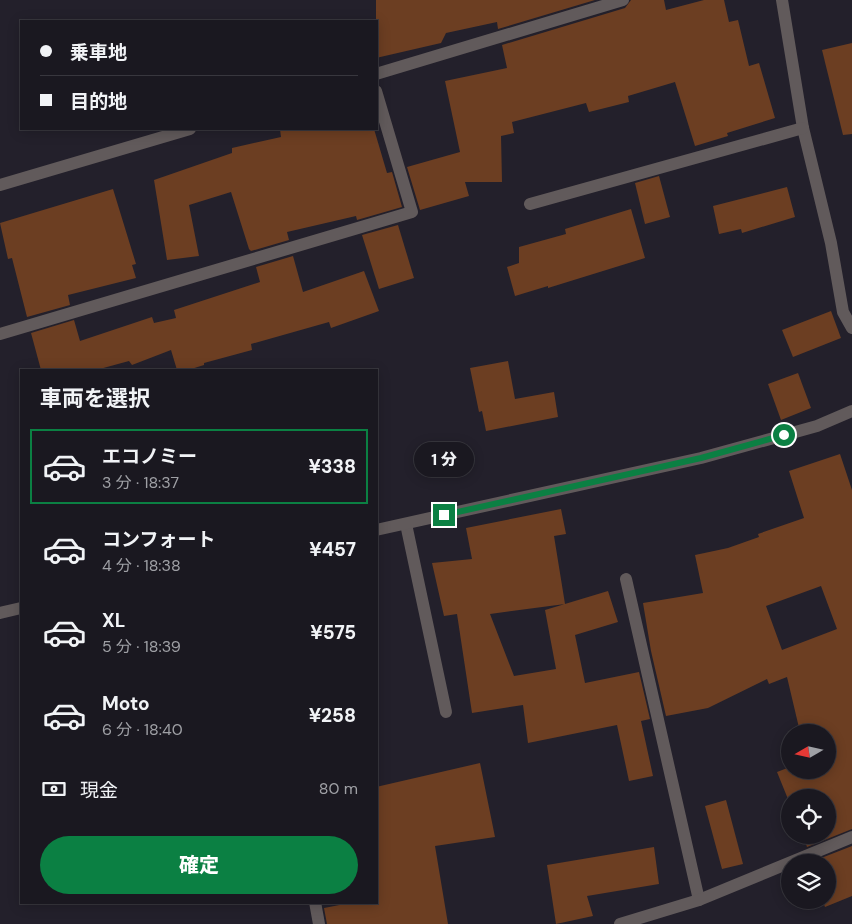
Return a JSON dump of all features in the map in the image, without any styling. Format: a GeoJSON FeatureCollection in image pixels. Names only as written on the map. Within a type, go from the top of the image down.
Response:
{"type":"FeatureCollection","features":[{"type":"Feature","properties":{"kind":"street"},"geometry":{"type":"LineString","coordinates":[[378,73],[623,0]]}},
{"type":"Feature","properties":{"kind":"street"},"geometry":{"type":"LineString","coordinates":[[782,0],[803,128],[831,243],[844,312],[852,328]]}},
{"type":"Feature","properties":{"kind":"street"},"geometry":{"type":"LineString","coordinates":[[0,334],[412,212],[378,98]]}},
{"type":"Feature","properties":{"kind":"street"},"geometry":{"type":"LineString","coordinates":[[530,204],[803,128]]}},
{"type":"Feature","properties":{"kind":"street"},"geometry":{"type":"LineString","coordinates":[[0,185],[187,130]]}},
{"type":"Feature","properties":{"kind":"street"},"geometry":{"type":"LineString","coordinates":[[378,530],[701,458],[817,426],[852,411]]}},
{"type":"Feature","properties":{"kind":"street"},"geometry":{"type":"LineString","coordinates":[[406,524],[446,712]]}},
{"type":"Feature","properties":{"kind":"street"},"geometry":{"type":"LineString","coordinates":[[626,579],[699,900]]}},
{"type":"Feature","properties":{"kind":"street"},"geometry":{"type":"LineString","coordinates":[[0,613],[20,608]]}},
{"type":"Feature","properties":{"kind":"street"},"geometry":{"type":"LineString","coordinates":[[620,924],[699,900],[852,837]]}},
{"type":"Feature","properties":{"kind":"street"},"geometry":{"type":"LineString","coordinates":[[315,904],[319,924]]}},
{"type":"Feature","properties":{"kind":"building"},"geometry":{"type":"Polygon","coordinates":[[[376,0],[595,0],[498,29],[497,22],[446,33],[441,43],[378,58],[378,20],[376,20],[376,0]]]}},
{"type":"Feature","properties":{"kind":"building"},"geometry":{"type":"Polygon","coordinates":[[[631,0],[664,0],[666,10],[704,0],[724,0],[729,22],[738,20],[749,66],[759,63],[775,118],[727,133],[728,136],[695,146],[675,82],[628,96],[629,102],[589,112],[586,103],[512,122],[514,133],[501,136],[502,182],[465,182],[469,196],[420,210],[407,167],[460,152],[445,81],[507,68],[502,45],[625,8],[631,0]]]}},
{"type":"Feature","properties":{"kind":"building"},"geometry":{"type":"Polygon","coordinates":[[[852,43],[852,134],[843,135],[822,50],[852,43]]]}},
{"type":"Feature","properties":{"kind":"building"},"geometry":{"type":"Polygon","coordinates":[[[280,130],[374,130],[387,173],[392,172],[402,207],[357,220],[356,216],[287,232],[289,240],[251,251],[231,192],[189,205],[199,256],[167,260],[154,180],[232,153],[232,148],[281,137],[280,130]]]}},
{"type":"Feature","properties":{"kind":"building"},"geometry":{"type":"Polygon","coordinates":[[[659,176],[670,217],[645,224],[635,183],[659,176]]]}},
{"type":"Feature","properties":{"kind":"building"},"geometry":{"type":"Polygon","coordinates":[[[787,187],[795,217],[742,233],[741,229],[719,234],[713,206],[787,187]]]}},
{"type":"Feature","properties":{"kind":"building"},"geometry":{"type":"Polygon","coordinates":[[[113,189],[136,264],[132,265],[136,278],[68,295],[70,305],[27,317],[12,258],[8,259],[0,223],[113,189]]]}},
{"type":"Feature","properties":{"kind":"building"},"geometry":{"type":"Polygon","coordinates":[[[631,209],[645,258],[548,288],[548,286],[515,296],[507,267],[519,263],[519,247],[566,234],[565,229],[631,209]]]}},
{"type":"Feature","properties":{"kind":"building"},"geometry":{"type":"Polygon","coordinates":[[[398,225],[414,278],[379,289],[362,235],[398,225]]]}},
{"type":"Feature","properties":{"kind":"building"},"geometry":{"type":"Polygon","coordinates":[[[293,256],[303,292],[364,271],[379,311],[331,328],[329,322],[251,344],[252,350],[204,363],[204,365],[191,369],[177,369],[171,350],[132,365],[129,361],[100,369],[41,369],[31,333],[74,320],[80,341],[152,317],[154,323],[176,318],[174,310],[260,282],[256,267],[293,256]]]}},
{"type":"Feature","properties":{"kind":"building"},"geometry":{"type":"Polygon","coordinates":[[[831,311],[841,338],[793,357],[782,330],[831,311]]]}},
{"type":"Feature","properties":{"kind":"building"},"geometry":{"type":"Polygon","coordinates":[[[508,361],[515,399],[554,392],[558,417],[486,431],[482,411],[479,412],[470,368],[508,361]]]}},
{"type":"Feature","properties":{"kind":"building"},"geometry":{"type":"Polygon","coordinates":[[[798,373],[811,408],[781,420],[768,384],[798,373]]]}},
{"type":"Feature","properties":{"kind":"building"},"geometry":{"type":"Polygon","coordinates":[[[840,454],[852,490],[852,829],[836,835],[836,789],[784,789],[777,772],[781,770],[781,779],[836,779],[836,724],[798,724],[787,677],[769,684],[767,679],[708,708],[666,716],[651,651],[643,603],[703,593],[695,555],[728,548],[759,537],[758,534],[804,518],[789,471],[840,454]],[[821,586],[766,606],[782,650],[837,629],[821,586]]]}},
{"type":"Feature","properties":{"kind":"building"},"geometry":{"type":"Polygon","coordinates":[[[561,509],[566,534],[554,536],[565,604],[608,591],[618,622],[575,635],[585,683],[639,672],[650,719],[641,721],[653,776],[629,781],[617,725],[528,743],[523,705],[472,713],[457,614],[444,616],[432,563],[472,559],[466,528],[561,509]],[[565,604],[490,614],[514,676],[556,669],[545,610],[565,604]]]}},
{"type":"Feature","properties":{"kind":"building"},"geometry":{"type":"Polygon","coordinates":[[[480,763],[495,837],[435,846],[448,924],[327,924],[324,908],[345,904],[378,904],[378,787],[480,763]]]}},
{"type":"Feature","properties":{"kind":"building"},"geometry":{"type":"Polygon","coordinates":[[[726,800],[743,864],[722,869],[705,806],[726,800]]]}},
{"type":"Feature","properties":{"kind":"building"},"geometry":{"type":"Polygon","coordinates":[[[852,846],[852,896],[836,903],[836,854],[832,854],[852,846]]]}},
{"type":"Feature","properties":{"kind":"building"},"geometry":{"type":"Polygon","coordinates":[[[654,847],[659,884],[587,896],[593,916],[556,924],[547,865],[654,847]]]}},
{"type":"Feature","properties":{"kind":"route"},"geometry":{"type":"LineString","coordinates":[[444,515],[701,458],[784,435]]}}]}
